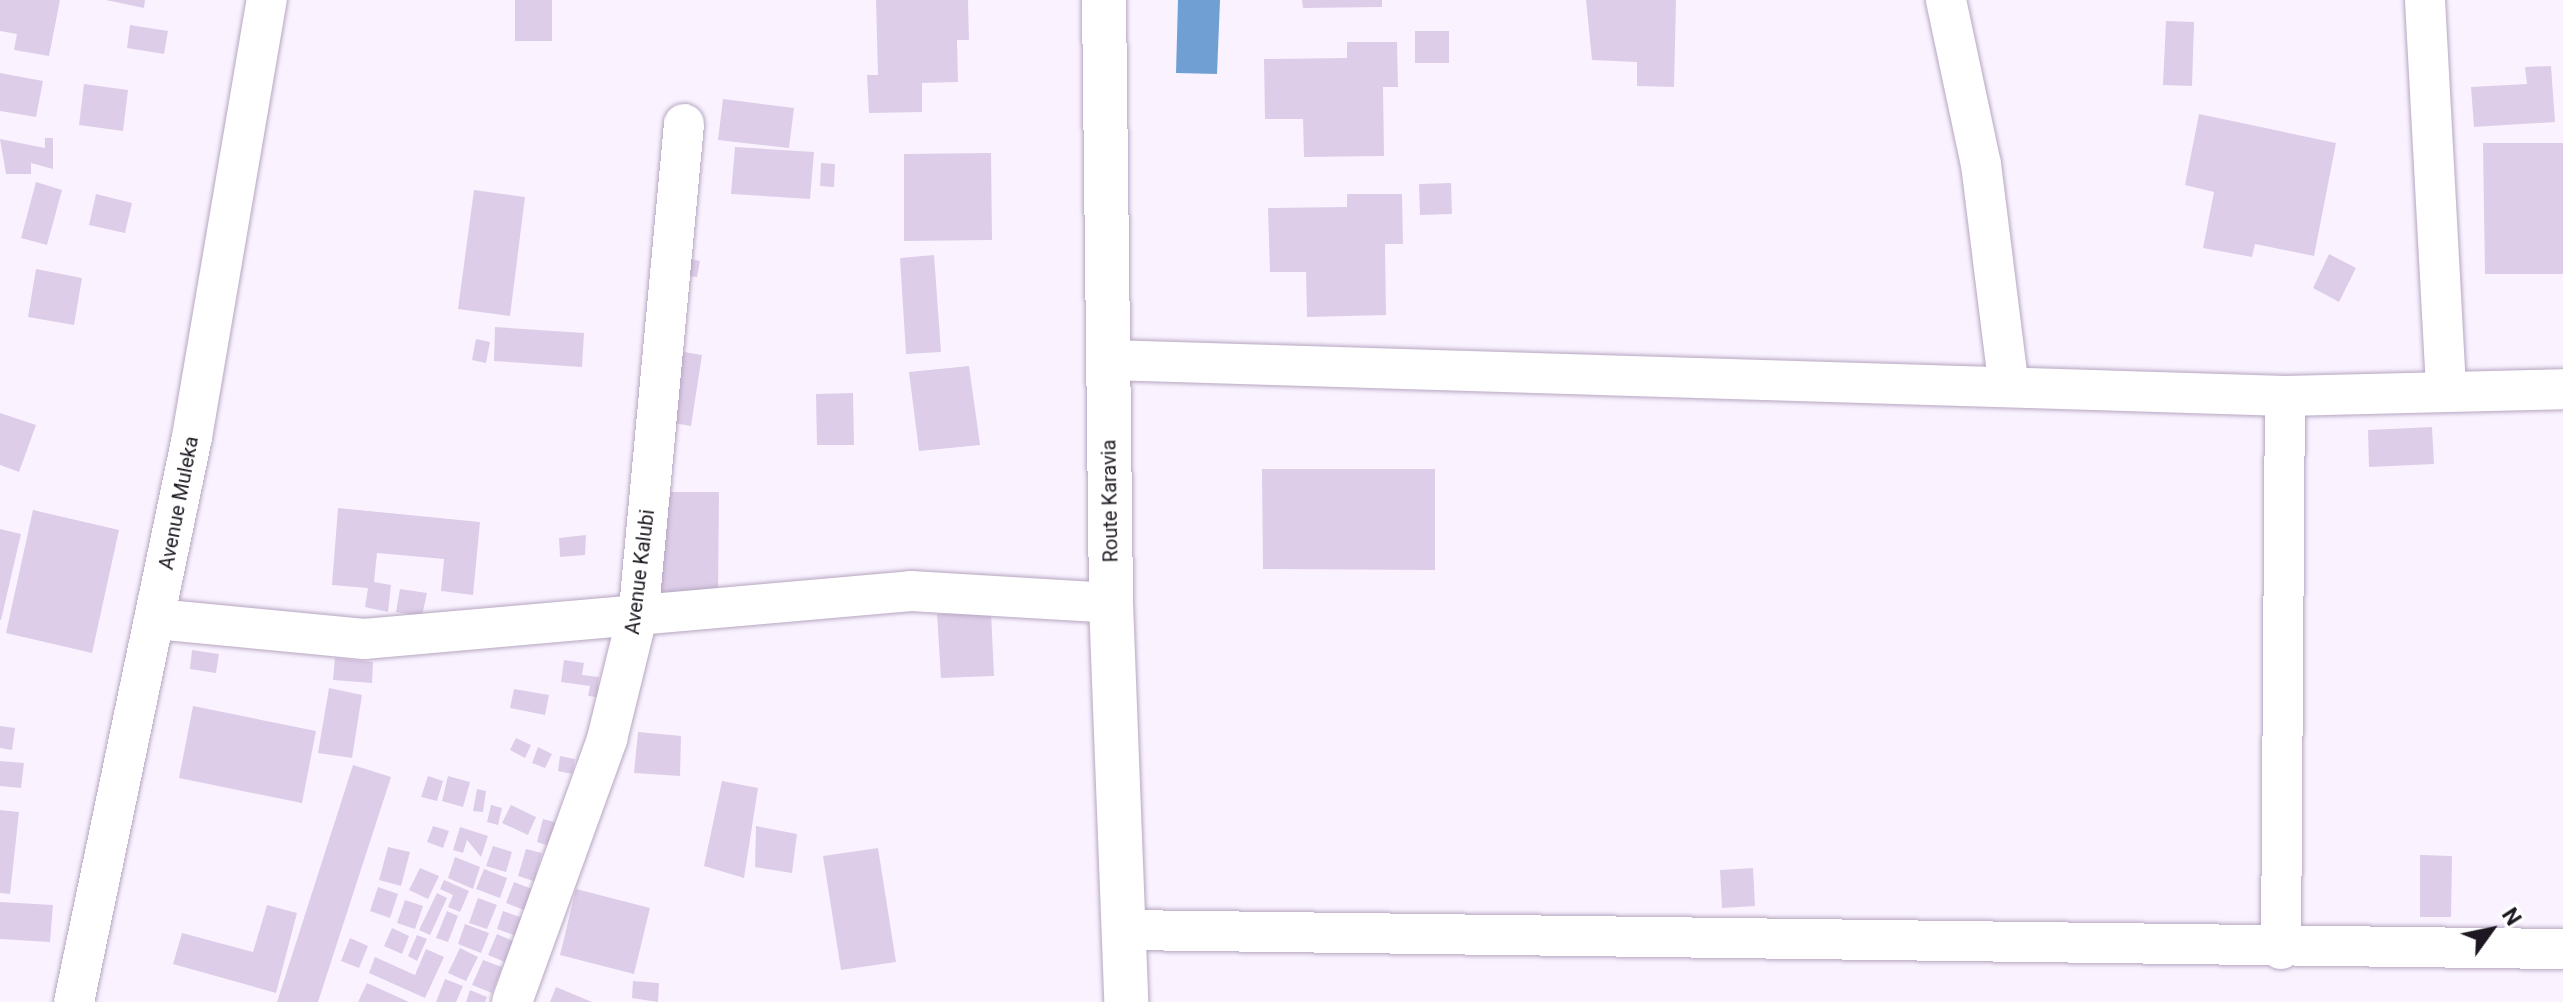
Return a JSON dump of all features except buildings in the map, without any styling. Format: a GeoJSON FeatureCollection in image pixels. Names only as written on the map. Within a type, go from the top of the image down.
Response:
{"type":"FeatureCollection","features":[{"type":"Feature","properties":{"kind":"street","name":"Avenue Muleka"},"geometry":{"type":"LineString","coordinates":[[74,1002],[156,619],[267,0]]}},
{"type":"Feature","properties":{"kind":"street","name":"Route Karavia"},"geometry":{"type":"LineString","coordinates":[[1104,0],[1111,603],[1125,930],[1125,1001]]}},
{"type":"Feature","properties":{"kind":"street"},"geometry":{"type":"LineString","coordinates":[[1946,0],[1981,164],[2008,382]]}},
{"type":"Feature","properties":{"kind":"street"},"geometry":{"type":"LineString","coordinates":[[2425,0],[2446,391]]}},
{"type":"Feature","properties":{"kind":"street","name":"Avenue Kalubi"},"geometry":{"type":"LineString","coordinates":[[512,1002],[607,739],[639,609],[684,124]]}},
{"type":"Feature","properties":{"kind":"street"},"geometry":{"type":"LineString","coordinates":[[1109,360],[1648,381],[2008,382],[2285,396],[2563,389]]}},
{"type":"Feature","properties":{"kind":"street"},"geometry":{"type":"LineString","coordinates":[[2281,949],[2285,396]]}},
{"type":"Feature","properties":{"kind":"street"},"geometry":{"type":"LineString","coordinates":[[156,619],[364,639],[639,609],[911,591],[1111,603]]}},
{"type":"Feature","properties":{"kind":"street"},"geometry":{"type":"LineString","coordinates":[[1125,930],[2281,949],[2563,949]]}},
{"type":"Feature","properties":{"kind":"water"},"geometry":{"type":"Polygon","coordinates":[[[1178,0],[1220,0],[1217,74],[1176,73],[1178,0]]]}}]}
